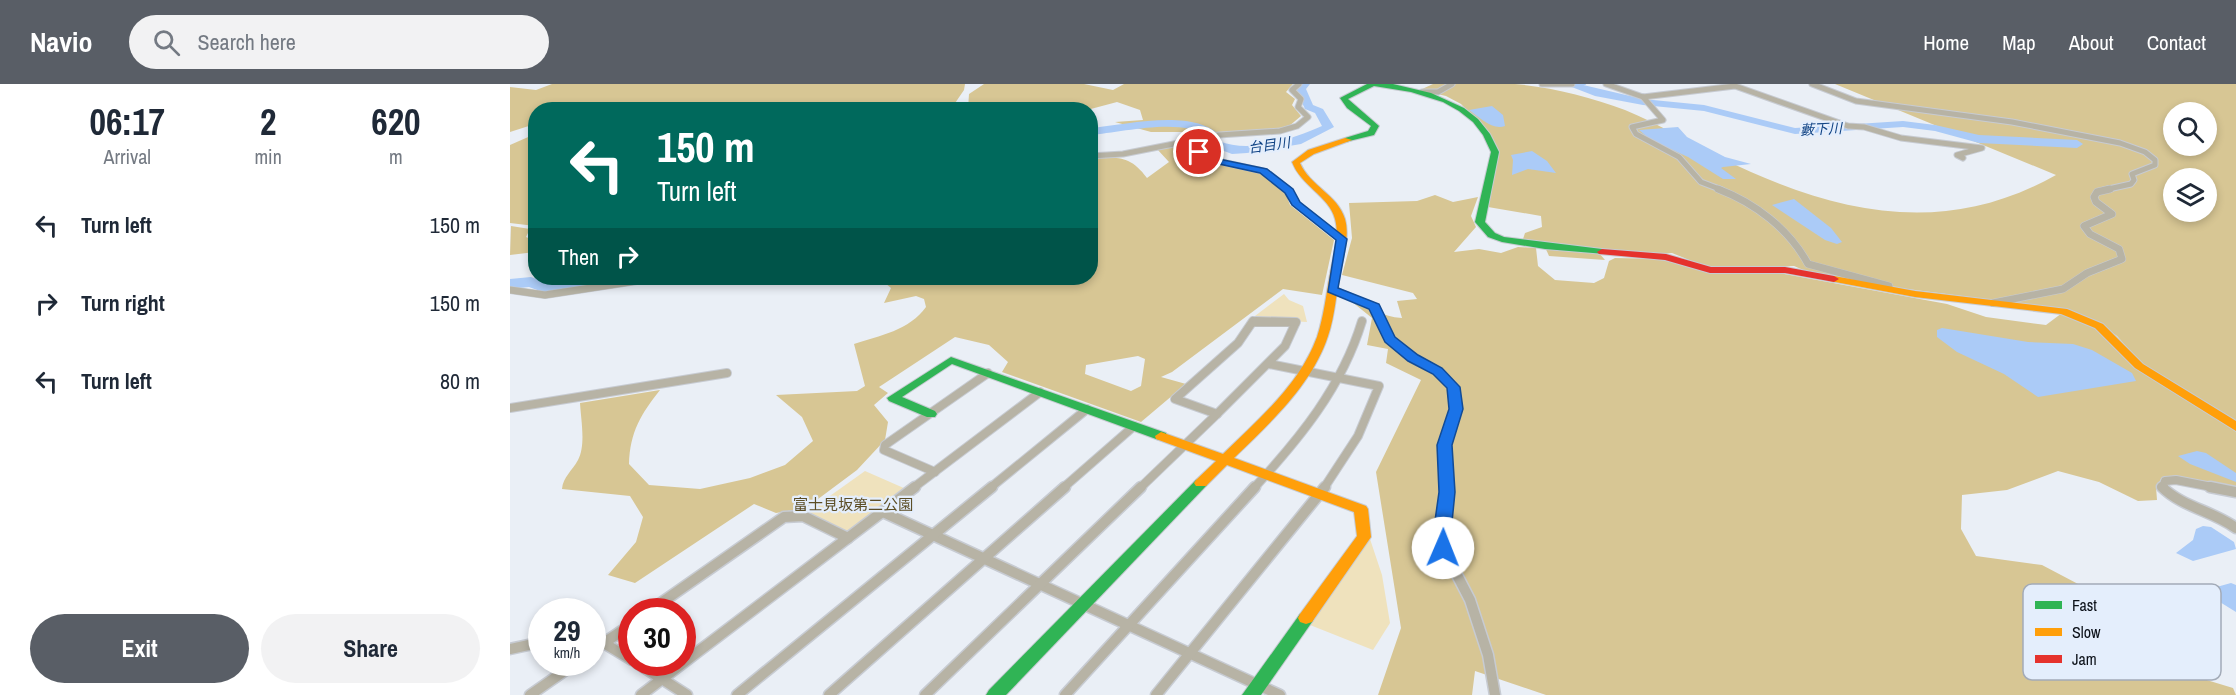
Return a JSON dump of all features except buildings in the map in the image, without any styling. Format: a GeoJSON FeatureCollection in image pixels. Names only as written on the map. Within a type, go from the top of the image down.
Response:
{"type":"FeatureCollection","features":[{"type":"Feature","properties":{"kind":"street"},"geometry":{"type":"LineString","coordinates":[[1098,155],[1136,151],[1220,135],[1265,134],[1301,124],[1308,117],[1298,107],[1301,99],[1292,90],[1299,84]]}},
{"type":"Feature","properties":{"kind":"street"},"geometry":{"type":"LineString","coordinates":[[994,695],[1225,459],[1305,371],[1320,343],[1341,239],[1339,216],[1299,171],[1296,162],[1304,155],[1371,133],[1375,126],[1372,121],[1349,105],[1344,98],[1348,94],[1374,84],[1442,96],[1458,105],[1470,117],[1493,146],[1494,161],[1479,216],[1482,227],[1501,240],[1568,246],[1630,256],[1666,257],[1710,270],[1785,270],[1915,294],[2063,311],[2087,319],[2110,334],[2139,366],[2236,427]]}},
{"type":"Feature","properties":{"kind":"street"},"geometry":{"type":"LineString","coordinates":[[1422,92],[1438,92],[1452,84]]}},
{"type":"Feature","properties":{"kind":"street"},"geometry":{"type":"LineString","coordinates":[[1542,84],[1571,84]]}},
{"type":"Feature","properties":{"kind":"street"},"geometry":{"type":"LineString","coordinates":[[1606,84],[1646,100],[1664,120],[1634,126],[1634,131],[1679,157],[1694,177],[1701,182],[1742,198],[1759,210],[1798,246],[1808,264],[1826,271],[1915,294]]}},
{"type":"Feature","properties":{"kind":"street"},"geometry":{"type":"LineString","coordinates":[[1812,84],[1856,101],[2012,122],[2120,143],[2145,152],[2155,160],[2156,165],[2132,174],[2134,180],[2131,184],[2097,192],[2094,197],[2096,202],[2112,214],[2084,226],[2087,232],[2119,248],[2123,255],[2122,259],[2087,273],[2063,290],[1992,304]]}},
{"type":"Feature","properties":{"kind":"street"},"geometry":{"type":"LineString","coordinates":[[1646,100],[1735,86],[1848,126],[1869,128],[1900,138],[1960,146],[1974,145],[1982,148],[1957,155],[1963,158]]}},
{"type":"Feature","properties":{"kind":"street"},"geometry":{"type":"LineString","coordinates":[[1209,137],[1199,152],[1204,158],[1263,171],[1290,191],[1295,203],[1341,239]]}},
{"type":"Feature","properties":{"kind":"street"},"geometry":{"type":"LineString","coordinates":[[510,290],[544,295],[610,285]]}},
{"type":"Feature","properties":{"kind":"street"},"geometry":{"type":"LineString","coordinates":[[1332,290],[1374,307],[1389,339],[1413,358],[1437,371],[1454,387],[1456,409],[1445,445],[1447,492],[1442,542],[1448,559],[1470,600],[1488,654],[1495,695]]}},
{"type":"Feature","properties":{"kind":"street"},"geometry":{"type":"LineString","coordinates":[[925,695],[1218,414],[1269,364],[1285,346],[1296,322],[1253,321],[1233,348],[1175,399],[1218,414]]}},
{"type":"Feature","properties":{"kind":"street"},"geometry":{"type":"LineString","coordinates":[[1065,695],[1304,429],[1340,378],[1353,355],[1362,321]]}},
{"type":"Feature","properties":{"kind":"street"},"geometry":{"type":"LineString","coordinates":[[931,414],[892,398],[951,360],[1361,509],[1364,537],[1255,690]]}},
{"type":"Feature","properties":{"kind":"street"},"geometry":{"type":"LineString","coordinates":[[1156,695],[1320,494],[1352,451],[1368,418],[1379,386],[1269,364]]}},
{"type":"Feature","properties":{"kind":"street"},"geometry":{"type":"LineString","coordinates":[[510,408],[727,373]]}},
{"type":"Feature","properties":{"kind":"street"},"geometry":{"type":"LineString","coordinates":[[935,472],[884,450],[885,446],[988,373]]}},
{"type":"Feature","properties":{"kind":"street"},"geometry":{"type":"LineString","coordinates":[[641,695],[1040,392]]}},
{"type":"Feature","properties":{"kind":"street"},"geometry":{"type":"LineString","coordinates":[[737,695],[1087,409]]}},
{"type":"Feature","properties":{"kind":"street"},"geometry":{"type":"LineString","coordinates":[[829,695],[1134,426]]}},
{"type":"Feature","properties":{"kind":"street"},"geometry":{"type":"LineString","coordinates":[[2236,492],[2176,480],[2165,481],[2162,487],[2173,497],[2216,514],[2236,528]]}},
{"type":"Feature","properties":{"kind":"street"},"geometry":{"type":"LineString","coordinates":[[883,512],[1190,653],[1255,690],[1280,695]]}},
{"type":"Feature","properties":{"kind":"street"},"geometry":{"type":"LineString","coordinates":[[668,598],[784,517],[803,516],[848,538]]}},
{"type":"Feature","properties":{"kind":"street"},"geometry":{"type":"LineString","coordinates":[[511,649],[528,645]]}},
{"type":"Feature","properties":{"kind":"street"},"geometry":{"type":"LineString","coordinates":[[530,695],[557,676]]}},
{"type":"Feature","properties":{"kind":"street"},"geometry":{"type":"LineString","coordinates":[[657,676],[687,695]]}},
{"type":"Feature","properties":{"kind":"green space"},"geometry":{"type":"Polygon","coordinates":[[[1284,294],[1289,300],[1303,306],[1307,322],[1251,319],[1284,294]]]}},
{"type":"Feature","properties":{"kind":"green space","name":"富士見坂第二公園"},"geometry":{"type":"Polygon","coordinates":[[[865,471],[906,489],[853,529],[845,531],[806,513],[865,471]]]}},
{"type":"Feature","properties":{"kind":"green space"},"geometry":{"type":"Polygon","coordinates":[[[1370,539],[1382,575],[1390,623],[1373,650],[1310,625],[1370,539]]]}},
{"type":"Feature","properties":{"kind":"shaded area"},"geometry":{"type":"Polygon","coordinates":[[[552,84],[965,84],[964,90],[956,102],[528,102],[528,126],[510,132],[510,87],[536,90],[552,84]]]}},
{"type":"Feature","properties":{"kind":"shaded area"},"geometry":{"type":"Polygon","coordinates":[[[984,84],[1084,84],[1113,90],[1124,84],[1293,84],[1286,92],[1295,99],[1292,105],[1301,116],[1288,127],[1258,132],[1151,132],[1115,122],[1143,120],[1140,110],[1117,102],[1098,107],[1098,102],[968,102],[969,94],[984,84]]]}},
{"type":"Feature","properties":{"kind":"shaded area"},"geometry":{"type":"Polygon","coordinates":[[[1433,84],[1515,84],[1571,93],[1625,110],[1723,159],[1806,193],[1847,205],[1889,211],[1930,212],[1972,207],[2014,195],[2056,175],[1835,84],[2236,84],[2236,423],[2142,364],[2117,336],[2103,326],[2071,310],[1868,284],[1808,272],[1794,266],[1709,268],[1672,253],[1643,255],[1522,242],[1525,233],[1542,227],[1541,216],[1488,207],[1498,151],[1490,134],[1461,104],[1446,96],[1420,90],[1433,84]]]}},
{"type":"Feature","properties":{"kind":"shaded area"},"geometry":{"type":"Polygon","coordinates":[[[528,137],[528,225],[510,223],[510,145],[528,137]]]}},
{"type":"Feature","properties":{"kind":"shaded area"},"geometry":{"type":"Polygon","coordinates":[[[1201,142],[1195,148],[1200,159],[1260,173],[1286,194],[1290,205],[1334,240],[1322,295],[1283,289],[1172,372],[1161,377],[1186,384],[1141,422],[1002,372],[1008,362],[989,345],[955,337],[879,387],[888,393],[874,405],[888,422],[885,440],[857,470],[806,508],[776,513],[754,504],[635,583],[608,575],[636,542],[643,517],[630,496],[562,489],[564,481],[578,460],[582,447],[580,403],[660,390],[638,424],[630,453],[629,464],[649,485],[700,489],[750,478],[785,465],[813,441],[802,417],[776,395],[857,391],[865,386],[854,344],[903,327],[926,307],[924,299],[916,296],[884,303],[891,288],[887,285],[1098,285],[1098,158],[1109,157],[1129,161],[1147,178],[1169,162],[1157,149],[1201,142]],[[1138,356],[1086,365],[1085,374],[1131,391],[1141,386],[1145,359],[1138,356]]]}},
{"type":"Feature","properties":{"kind":"shaded area"},"geometry":{"type":"Polygon","coordinates":[[[1435,195],[1453,202],[1478,197],[1471,216],[1476,227],[1454,252],[1479,249],[1501,253],[1518,247],[1536,248],[1538,266],[1555,280],[1594,283],[1604,278],[1609,261],[1615,258],[1664,259],[1706,272],[1779,273],[1947,304],[1986,317],[2046,325],[2062,313],[2083,320],[2103,333],[2131,364],[2236,431],[2236,488],[2175,478],[2161,479],[2156,487],[2157,500],[2138,501],[2099,482],[2058,471],[2007,490],[1962,495],[1961,529],[1976,556],[2042,565],[2078,584],[2023,584],[2023,680],[2207,680],[2233,688],[2236,695],[1546,695],[1475,671],[1472,695],[1378,695],[1401,628],[1376,472],[1421,380],[1386,363],[1388,349],[1367,345],[1372,318],[1346,297],[1381,313],[1402,318],[1397,301],[1417,299],[1413,293],[1342,275],[1352,238],[1349,203],[1417,201],[1435,195]]]}},
{"type":"Feature","properties":{"kind":"shaded area"},"geometry":{"type":"Polygon","coordinates":[[[511,226],[528,229],[526,237],[528,238],[528,253],[510,255],[511,226]]]}},
{"type":"Feature","properties":{"kind":"shaded area"},"geometry":{"type":"Polygon","coordinates":[[[1545,247],[1599,253],[1605,260],[1549,256],[1545,247]]]}},
{"type":"Feature","properties":{"kind":"water"},"geometry":{"type":"Polygon","coordinates":[[[1492,106],[1503,115],[1505,126],[1491,125],[1469,110],[1492,106]]]}},
{"type":"Feature","properties":{"kind":"water"},"geometry":{"type":"Polygon","coordinates":[[[1678,127],[1687,137],[1725,157],[1751,164],[1721,168],[1736,179],[1723,179],[1688,157],[1651,140],[1639,130],[1678,127]]]}},
{"type":"Feature","properties":{"kind":"water"},"geometry":{"type":"Polygon","coordinates":[[[1532,151],[1547,161],[1556,173],[1528,169],[1512,175],[1511,155],[1532,151]]]}},
{"type":"Feature","properties":{"kind":"water"},"geometry":{"type":"Polygon","coordinates":[[[1794,199],[1831,228],[1842,242],[1837,244],[1825,240],[1772,205],[1794,199]]]}},
{"type":"Feature","properties":{"kind":"water"},"geometry":{"type":"Polygon","coordinates":[[[1942,328],[2028,342],[2073,344],[2092,350],[2132,373],[2136,381],[2038,397],[2004,374],[1957,352],[1937,337],[1937,330],[1942,328]]]}},
{"type":"Feature","properties":{"kind":"water"},"geometry":{"type":"Polygon","coordinates":[[[2197,451],[2206,453],[2236,473],[2236,482],[2190,464],[2178,456],[2197,451]]]}},
{"type":"Feature","properties":{"kind":"water"},"geometry":{"type":"Polygon","coordinates":[[[2203,526],[2211,527],[2234,542],[2236,549],[2193,561],[2176,553],[2193,540],[2196,529],[2203,526]]]}},
{"type":"Feature","properties":{"kind":"water"},"geometry":{"type":"Polygon","coordinates":[[[2231,583],[2236,585],[2236,612],[2221,603],[2221,586],[2231,583]]]}},
{"type":"Feature","properties":{"kind":"waterway","name":"台目川"},"geometry":{"type":"LineString","coordinates":[[1098,131],[1157,124],[1192,125],[1206,129],[1215,137],[1212,142],[1232,150],[1297,141],[1328,127],[1319,111],[1309,107],[1300,88],[1305,84]]}},
{"type":"Feature","properties":{"kind":"waterway","name":"藪下川"},"geometry":{"type":"LineString","coordinates":[[1569,84],[1595,93],[1643,102],[1704,108],[1795,131],[1903,124],[1935,128],[1979,139],[2077,144]]}},
{"type":"Feature","properties":{"kind":"waterway","name":"藪下川"},"geometry":{"type":"LineString","coordinates":[[1575,85],[1585,84]]}},
{"type":"Feature","properties":{"kind":"waterway","name":"台目川"},"geometry":{"type":"LineString","coordinates":[[510,284],[528,282]]}},
{"type":"Feature","properties":{"kind":"waterway","name":"台目川"},"geometry":{"type":"LineString","coordinates":[[538,285],[548,289],[575,285]]}},
{"type":"Feature","properties":{"kind":"traffic: fast"},"geometry":{"type":"LineString","coordinates":[[1348,140],[1371,133],[1375,126],[1350,106],[1344,98],[1373,84]]}},
{"type":"Feature","properties":{"kind":"traffic: fast"},"geometry":{"type":"LineString","coordinates":[[1375,84],[1429,94],[1446,101],[1462,109],[1487,134],[1495,152],[1480,222],[1491,235],[1514,242],[1602,252]]}},
{"type":"Feature","properties":{"kind":"traffic: fast"},"geometry":{"type":"LineString","coordinates":[[931,414],[893,398],[951,360],[1161,436]]}},
{"type":"Feature","properties":{"kind":"traffic: fast"},"geometry":{"type":"LineString","coordinates":[[995,695],[1201,483]]}},
{"type":"Feature","properties":{"kind":"traffic: fast"},"geometry":{"type":"LineString","coordinates":[[1251,695],[1306,618]]}},
{"type":"Feature","properties":{"kind":"traffic: slow"},"geometry":{"type":"LineString","coordinates":[[1201,483],[1282,401],[1297,383],[1319,345],[1325,329],[1340,248],[1341,226],[1337,211],[1299,171],[1296,162],[1311,152],[1348,140]]}},
{"type":"Feature","properties":{"kind":"traffic: slow"},"geometry":{"type":"LineString","coordinates":[[1834,279],[1915,294],[2063,311],[2099,326],[2139,366],[2236,427]]}},
{"type":"Feature","properties":{"kind":"traffic: slow"},"geometry":{"type":"LineString","coordinates":[[1161,436],[1361,509],[1364,537],[1306,618]]}},
{"type":"Feature","properties":{"kind":"traffic: jam"},"geometry":{"type":"LineString","coordinates":[[1602,252],[1666,257],[1710,270],[1785,270],[1834,279]]}},
{"type":"Feature","properties":{"kind":"route"},"geometry":{"type":"LineString","coordinates":[[1199,152],[1204,158],[1212,161],[1247,166],[1263,171],[1290,191],[1295,203],[1341,239],[1332,290],[1348,294],[1374,307],[1379,312],[1385,334],[1389,339],[1413,358],[1448,379],[1454,387],[1456,409],[1447,432],[1445,445],[1447,492],[1441,535],[1443,548]]}}]}
